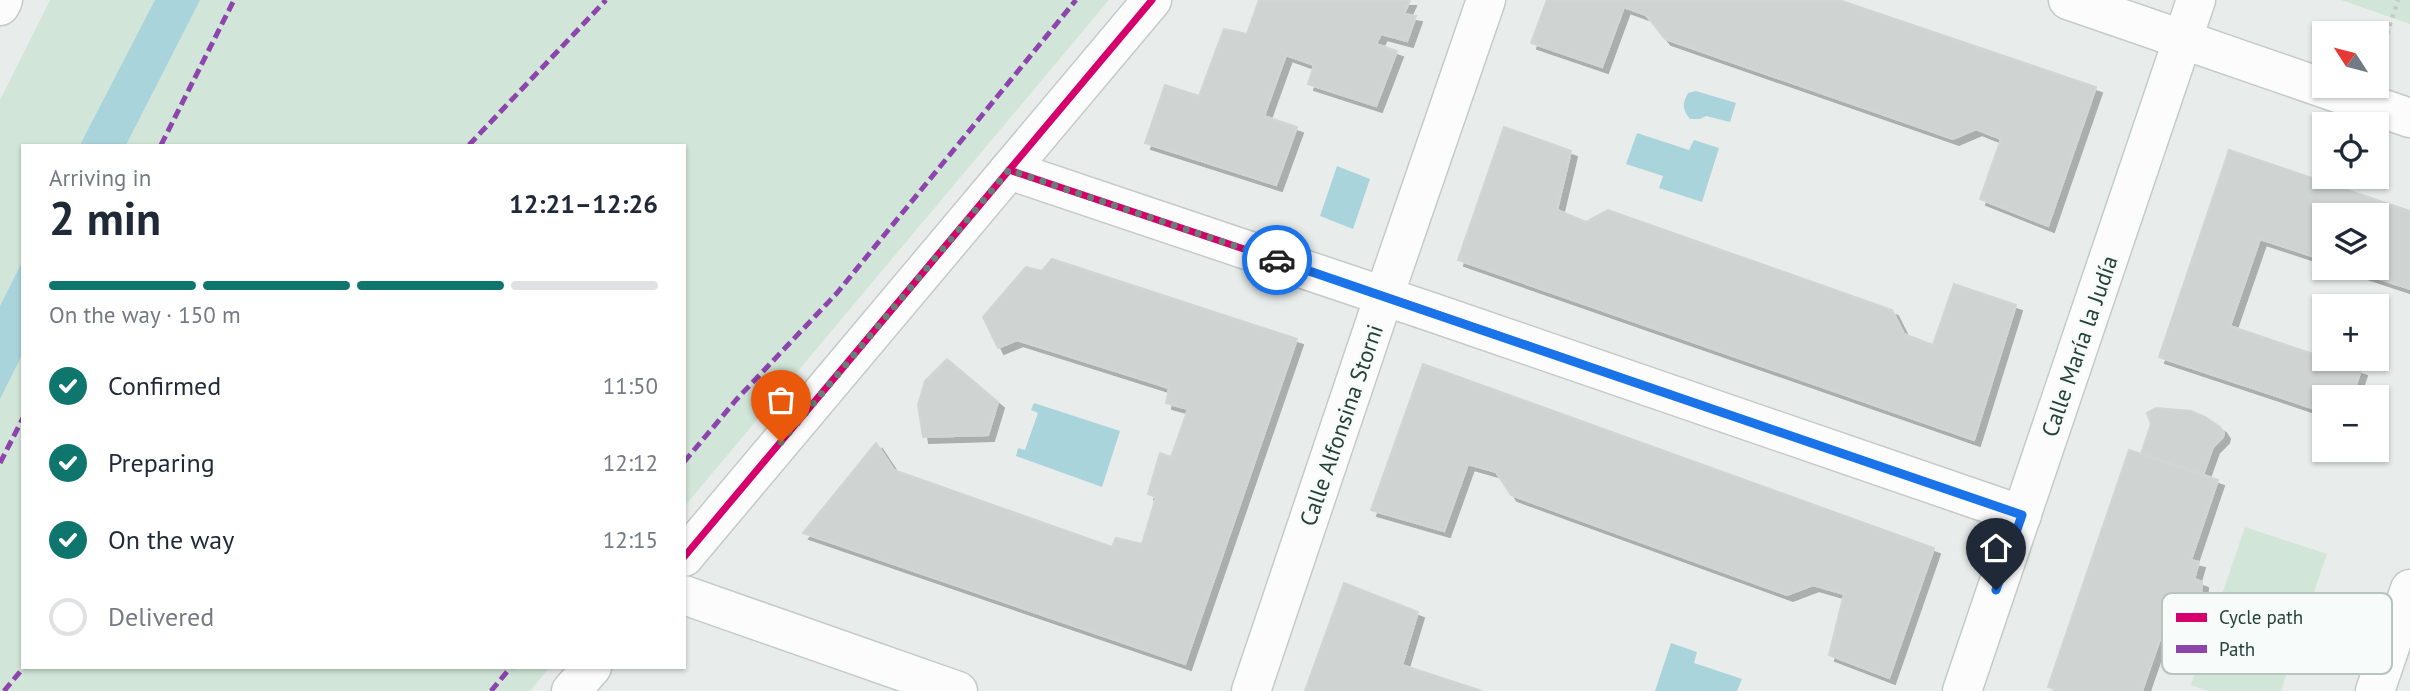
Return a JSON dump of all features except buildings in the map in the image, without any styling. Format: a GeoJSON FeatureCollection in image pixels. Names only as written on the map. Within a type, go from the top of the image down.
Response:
{"type":"FeatureCollection","features":[{"type":"Feature","properties":{"kind":"street"},"geometry":{"type":"LineString","coordinates":[[0,6],[3,0]]}},
{"type":"Feature","properties":{"kind":"street"},"geometry":{"type":"LineString","coordinates":[[686,555],[1152,0]]}},
{"type":"Feature","properties":{"kind":"street","name":"Calle Alfonsina Storni"},"geometry":{"type":"LineString","coordinates":[[1251,691],[1486,0]]}},
{"type":"Feature","properties":{"kind":"street"},"geometry":{"type":"LineString","coordinates":[[2068,0],[2410,118]]}},
{"type":"Feature","properties":{"kind":"street","name":"Calle María la Judía"},"geometry":{"type":"LineString","coordinates":[[1962,691],[2196,0]]}},
{"type":"Feature","properties":{"kind":"street"},"geometry":{"type":"LineString","coordinates":[[1009,170],[2022,515]]}},
{"type":"Feature","properties":{"kind":"street"},"geometry":{"type":"LineString","coordinates":[[2392,641],[2410,589]]}},
{"type":"Feature","properties":{"kind":"street"},"geometry":{"type":"LineString","coordinates":[[686,596],[958,691]]}},
{"type":"Feature","properties":{"kind":"street"},"geometry":{"type":"LineString","coordinates":[[571,691],[590,669]]}},
{"type":"Feature","properties":{"kind":"street"},"geometry":{"type":"LineString","coordinates":[[2375,691],[2381,674]]}},
{"type":"Feature","properties":{"kind":"path"},"geometry":{"type":"LineString","coordinates":[[2389,27],[2398,0]]}},
{"type":"Feature","properties":{"kind":"green space"},"geometry":{"type":"Polygon","coordinates":[[[50,0],[1109,0],[686,505],[686,144],[21,144],[21,669],[548,669],[530,691],[0,691],[0,100],[50,0]]]}},
{"type":"Feature","properties":{"kind":"green space"},"geometry":{"type":"Polygon","coordinates":[[[2341,0],[2410,0],[2410,24],[2341,0]]]}},
{"type":"Feature","properties":{"kind":"green space"},"geometry":{"type":"Polygon","coordinates":[[[2245,527],[2327,554],[2314,593],[2222,593],[2245,527]]]}},
{"type":"Feature","properties":{"kind":"green space"},"geometry":{"type":"Polygon","coordinates":[[[2195,674],[2287,674],[2281,691],[2208,691],[2191,685],[2195,674]]]}},
{"type":"Feature","properties":{"kind":"water"},"geometry":{"type":"Polygon","coordinates":[[[155,0],[200,0],[127,144],[81,144],[155,0]]]}},
{"type":"Feature","properties":{"kind":"water"},"geometry":{"type":"Polygon","coordinates":[[[1696,91],[1736,103],[1730,122],[1706,116],[1690,119],[1684,109],[1684,103],[1688,93],[1696,91]]]}},
{"type":"Feature","properties":{"kind":"water"},"geometry":{"type":"Polygon","coordinates":[[[1637,133],[1689,150],[1694,140],[1719,148],[1702,202],[1659,188],[1663,176],[1626,164],[1637,133]]]}},
{"type":"Feature","properties":{"kind":"water"},"geometry":{"type":"Polygon","coordinates":[[[1337,166],[1370,179],[1353,229],[1320,216],[1337,166]]]}},
{"type":"Feature","properties":{"kind":"water"},"geometry":{"type":"Polygon","coordinates":[[[21,264],[21,357],[0,399],[0,306],[21,264]]]}},
{"type":"Feature","properties":{"kind":"water"},"geometry":{"type":"Polygon","coordinates":[[[1034,403],[1120,431],[1102,487],[1016,456],[1018,448],[1025,450],[1038,413],[1031,410],[1034,403]]]}},
{"type":"Feature","properties":{"kind":"water"},"geometry":{"type":"Polygon","coordinates":[[[1671,643],[1697,652],[1694,663],[1742,679],[1737,691],[1655,691],[1671,643]]]}},
{"type":"Feature","properties":{"kind":"marked path"},"geometry":{"type":"LineString","coordinates":[[162,144],[234,0]]}},
{"type":"Feature","properties":{"kind":"marked path"},"geometry":{"type":"LineString","coordinates":[[470,144],[606,0]]}},
{"type":"Feature","properties":{"kind":"marked path"},"geometry":{"type":"LineString","coordinates":[[686,460],[736,400],[837,293],[1076,0]]}},
{"type":"Feature","properties":{"kind":"marked path"},"geometry":{"type":"LineString","coordinates":[[0,463],[21,422]]}},
{"type":"Feature","properties":{"kind":"marked path"},"geometry":{"type":"LineString","coordinates":[[4,691],[22,669]]}},
{"type":"Feature","properties":{"kind":"marked path"},"geometry":{"type":"LineString","coordinates":[[491,691],[509,669]]}},
{"type":"Feature","properties":{"kind":"cycle path"},"geometry":{"type":"LineString","coordinates":[[686,555],[1152,0]]}},
{"type":"Feature","properties":{"kind":"cycle path"},"geometry":{"type":"LineString","coordinates":[[1009,170],[2022,515]]}},
{"type":"Feature","properties":{"kind":"way so far"},"geometry":{"type":"LineString","coordinates":[[781,442],[1009,170],[1277,260]]}},
{"type":"Feature","properties":{"kind":"route"},"geometry":{"type":"LineString","coordinates":[[1277,260],[2022,515],[1996,590]]}}]}
